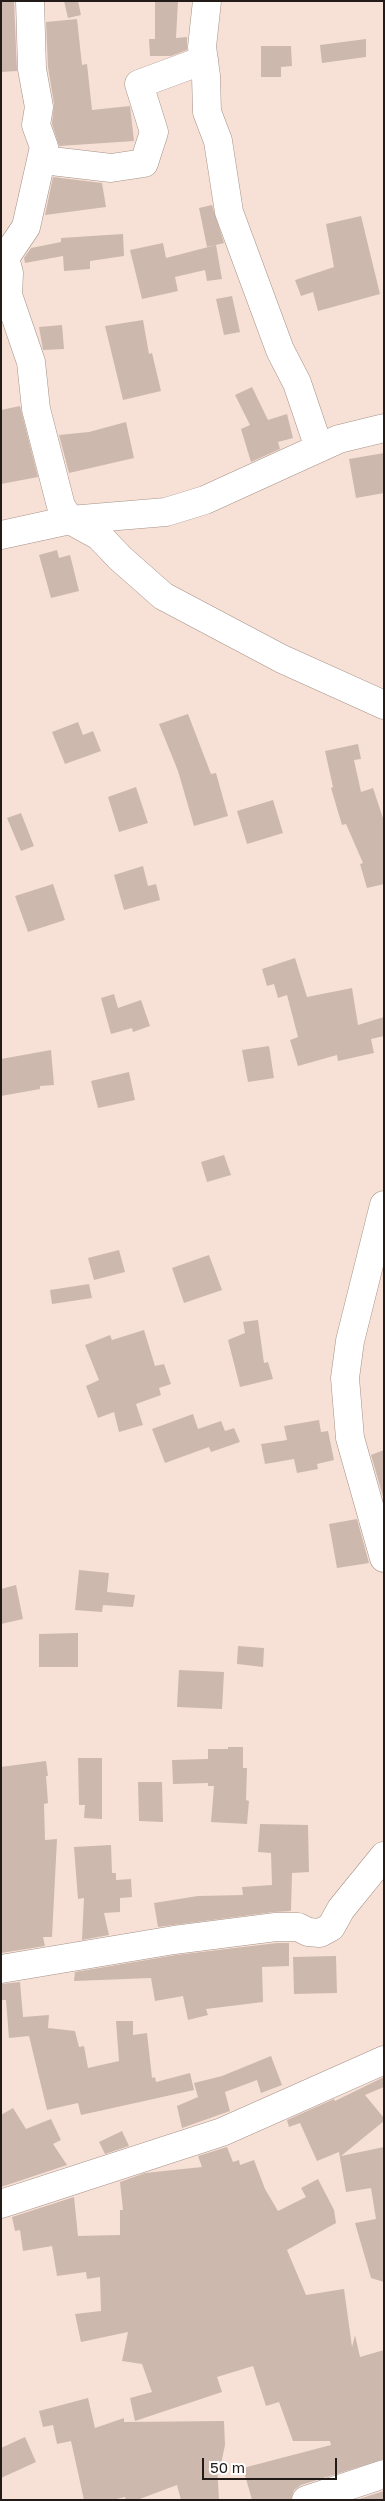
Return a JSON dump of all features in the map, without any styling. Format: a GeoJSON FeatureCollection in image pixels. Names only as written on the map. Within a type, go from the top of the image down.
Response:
{"type":"FeatureCollection","features":[{"type":"Feature","properties":{"kind":"street"},"geometry":{"type":"LineString","coordinates":[[30,1],[32,69],[39,107],[36,125],[44,147],[43,160],[26,227],[5,258],[9,273],[8,295],[31,362],[36,409],[61,506],[70,520],[99,536],[120,558],[163,596],[282,659],[384,705]]}},
{"type":"Feature","properties":{"kind":"street"},"geometry":{"type":"LineString","coordinates":[[207,1],[202,47],[207,112],[218,141],[230,212],[280,350],[297,384],[319,448]]}},
{"type":"Feature","properties":{"kind":"street"},"geometry":{"type":"LineString","coordinates":[[43,160],[111,168],[144,162],[154,132],[139,84],[204,60]]}},
{"type":"Feature","properties":{"kind":"street"},"geometry":{"type":"LineString","coordinates":[[1,535],[70,520],[174,509],[205,500],[338,439],[384,428]]}},
{"type":"Feature","properties":{"kind":"street"},"geometry":{"type":"LineString","coordinates":[[384,1205],[350,1342],[345,1378],[350,1438],[384,1558]]}},
{"type":"Feature","properties":{"kind":"street"},"geometry":{"type":"LineString","coordinates":[[1,1969],[174,1940],[276,1927],[298,1926],[308,1932],[320,1933],[331,1926],[341,1909],[384,1856]]}},
{"type":"Feature","properties":{"kind":"street"},"geometry":{"type":"LineString","coordinates":[[1,2204],[222,2132],[384,2060]]}},
{"type":"Feature","properties":{"kind":"street"},"geometry":{"type":"LineString","coordinates":[[306,2500],[384,2474]]}},
{"type":"Feature","properties":{"kind":"building"},"geometry":{"type":"Polygon","coordinates":[[[1,1],[14,1],[17,71],[1,72],[1,1]]]}},
{"type":"Feature","properties":{"kind":"building"},"geometry":{"type":"Polygon","coordinates":[[[64,1],[78,1],[81,15],[68,18],[64,1]]]}},
{"type":"Feature","properties":{"kind":"building"},"geometry":{"type":"Polygon","coordinates":[[[155,1],[178,1],[176,38],[187,37],[187,50],[171,56],[150,56],[149,39],[155,39],[155,1]]]}},
{"type":"Feature","properties":{"kind":"building"},"geometry":{"type":"Polygon","coordinates":[[[77,19],[82,65],[87,64],[92,110],[130,106],[134,141],[59,146],[52,124],[54,104],[48,67],[46,22],[77,19]]]}},
{"type":"Feature","properties":{"kind":"building"},"geometry":{"type":"Polygon","coordinates":[[[366,39],[366,57],[322,63],[320,45],[366,39]]]}},
{"type":"Feature","properties":{"kind":"building"},"geometry":{"type":"Polygon","coordinates":[[[261,46],[291,46],[292,66],[281,67],[281,77],[261,77],[261,46]]]}},
{"type":"Feature","properties":{"kind":"building"},"geometry":{"type":"Polygon","coordinates":[[[53,177],[102,183],[106,207],[45,215],[53,177]]]}},
{"type":"Feature","properties":{"kind":"building"},"geometry":{"type":"Polygon","coordinates":[[[212,205],[224,243],[207,247],[199,208],[212,205]]]}},
{"type":"Feature","properties":{"kind":"building"},"geometry":{"type":"Polygon","coordinates":[[[361,216],[380,294],[318,311],[313,292],[301,296],[295,280],[334,267],[326,224],[361,216]]]}},
{"type":"Feature","properties":{"kind":"building"},"geometry":{"type":"Polygon","coordinates":[[[123,234],[124,256],[90,261],[90,269],[64,271],[63,256],[25,263],[24,258],[31,248],[61,242],[61,238],[123,234]]]}},
{"type":"Feature","properties":{"kind":"building"},"geometry":{"type":"Polygon","coordinates":[[[163,243],[166,258],[216,245],[222,279],[207,281],[205,270],[175,277],[178,291],[142,299],[130,250],[163,243]]]}},
{"type":"Feature","properties":{"kind":"building"},"geometry":{"type":"Polygon","coordinates":[[[232,296],[240,332],[224,335],[216,299],[232,296]]]}},
{"type":"Feature","properties":{"kind":"building"},"geometry":{"type":"Polygon","coordinates":[[[143,320],[149,354],[152,353],[161,391],[123,400],[105,326],[143,320]]]}},
{"type":"Feature","properties":{"kind":"building"},"geometry":{"type":"Polygon","coordinates":[[[62,325],[64,349],[43,350],[39,327],[62,325]]]}},
{"type":"Feature","properties":{"kind":"building"},"geometry":{"type":"Polygon","coordinates":[[[252,387],[268,420],[287,414],[293,438],[278,442],[280,449],[251,462],[241,429],[250,425],[235,395],[252,387]]]}},
{"type":"Feature","properties":{"kind":"building"},"geometry":{"type":"Polygon","coordinates":[[[20,406],[38,477],[1,484],[1,410],[20,406]]]}},
{"type":"Feature","properties":{"kind":"building"},"geometry":{"type":"Polygon","coordinates":[[[126,422],[134,458],[69,473],[59,435],[89,432],[126,422]]]}},
{"type":"Feature","properties":{"kind":"building"},"geometry":{"type":"Polygon","coordinates":[[[384,453],[384,493],[356,498],[349,459],[384,453]]]}},
{"type":"Feature","properties":{"kind":"building"},"geometry":{"type":"Polygon","coordinates":[[[57,550],[59,558],[70,555],[79,591],[51,598],[39,555],[57,550]]]}},
{"type":"Feature","properties":{"kind":"building"},"geometry":{"type":"Polygon","coordinates":[[[188,714],[211,774],[216,773],[228,816],[194,826],[178,771],[159,724],[188,714]]]}},
{"type":"Feature","properties":{"kind":"building"},"geometry":{"type":"Polygon","coordinates":[[[78,722],[83,735],[93,731],[101,751],[65,764],[52,732],[78,722]]]}},
{"type":"Feature","properties":{"kind":"building"},"geometry":{"type":"Polygon","coordinates":[[[358,744],[361,759],[354,760],[361,792],[373,788],[384,821],[384,884],[367,888],[360,864],[363,863],[346,824],[342,825],[331,788],[333,787],[325,751],[358,744]]]}},
{"type":"Feature","properties":{"kind":"building"},"geometry":{"type":"Polygon","coordinates":[[[136,787],[148,823],[119,832],[108,797],[136,787]]]}},
{"type":"Feature","properties":{"kind":"building"},"geometry":{"type":"Polygon","coordinates":[[[273,800],[283,833],[247,844],[237,811],[273,800]]]}},
{"type":"Feature","properties":{"kind":"building"},"geometry":{"type":"Polygon","coordinates":[[[21,813],[34,846],[21,851],[7,818],[21,813]]]}},
{"type":"Feature","properties":{"kind":"building"},"geometry":{"type":"Polygon","coordinates":[[[143,866],[148,886],[156,884],[160,900],[124,910],[114,875],[143,866]]]}},
{"type":"Feature","properties":{"kind":"building"},"geometry":{"type":"Polygon","coordinates":[[[53,884],[65,920],[28,932],[15,896],[53,884]]]}},
{"type":"Feature","properties":{"kind":"building"},"geometry":{"type":"Polygon","coordinates":[[[295,958],[307,997],[352,988],[358,1025],[384,1017],[384,1036],[371,1039],[374,1053],[338,1061],[337,1055],[298,1066],[290,1040],[298,1037],[287,995],[278,998],[274,984],[267,986],[262,969],[295,958]]]}},
{"type":"Feature","properties":{"kind":"building"},"geometry":{"type":"Polygon","coordinates":[[[114,994],[118,1008],[141,1000],[150,1026],[133,1032],[132,1028],[111,1034],[101,998],[114,994]]]}},
{"type":"Feature","properties":{"kind":"building"},"geometry":{"type":"Polygon","coordinates":[[[269,1046],[274,1078],[248,1082],[242,1050],[269,1046]]]}},
{"type":"Feature","properties":{"kind":"building"},"geometry":{"type":"Polygon","coordinates":[[[51,1050],[54,1085],[40,1086],[40,1089],[1,1096],[1,1059],[51,1050]]]}},
{"type":"Feature","properties":{"kind":"building"},"geometry":{"type":"Polygon","coordinates":[[[129,1072],[135,1100],[98,1108],[91,1081],[129,1072]]]}},
{"type":"Feature","properties":{"kind":"building"},"geometry":{"type":"Polygon","coordinates":[[[224,1155],[231,1175],[207,1182],[201,1162],[224,1155]]]}},
{"type":"Feature","properties":{"kind":"building"},"geometry":{"type":"Polygon","coordinates":[[[119,1250],[125,1272],[94,1280],[88,1258],[119,1250]]]}},
{"type":"Feature","properties":{"kind":"building"},"geometry":{"type":"Polygon","coordinates":[[[209,1255],[222,1290],[184,1303],[172,1268],[209,1255]]]}},
{"type":"Feature","properties":{"kind":"building"},"geometry":{"type":"Polygon","coordinates":[[[89,1284],[92,1298],[52,1304],[50,1290],[89,1284]]]}},
{"type":"Feature","properties":{"kind":"building"},"geometry":{"type":"Polygon","coordinates":[[[258,1320],[264,1363],[268,1362],[273,1379],[240,1387],[228,1340],[245,1333],[243,1322],[258,1320]]]}},
{"type":"Feature","properties":{"kind":"building"},"geometry":{"type":"Polygon","coordinates":[[[144,1330],[155,1366],[164,1364],[171,1384],[159,1388],[161,1395],[136,1404],[143,1425],[119,1432],[114,1412],[98,1418],[86,1386],[99,1380],[85,1345],[110,1335],[112,1340],[144,1330]]]}},
{"type":"Feature","properties":{"kind":"building"},"geometry":{"type":"Polygon","coordinates":[[[193,1414],[198,1429],[221,1421],[225,1431],[234,1428],[240,1442],[211,1452],[209,1447],[165,1463],[152,1429],[193,1414]]]}},
{"type":"Feature","properties":{"kind":"building"},"geometry":{"type":"Polygon","coordinates":[[[319,1420],[321,1432],[328,1431],[334,1460],[317,1464],[318,1469],[297,1473],[294,1459],[265,1464],[261,1444],[287,1440],[284,1426],[319,1420]]]}},
{"type":"Feature","properties":{"kind":"building"},"geometry":{"type":"Polygon","coordinates":[[[384,1450],[384,1500],[371,1455],[384,1450]]]}},
{"type":"Feature","properties":{"kind":"building"},"geometry":{"type":"Polygon","coordinates":[[[357,1519],[369,1563],[337,1568],[329,1524],[357,1519]]]}},
{"type":"Feature","properties":{"kind":"building"},"geometry":{"type":"Polygon","coordinates":[[[79,1570],[109,1573],[107,1592],[135,1595],[133,1607],[103,1605],[102,1612],[75,1610],[79,1570]]]}},
{"type":"Feature","properties":{"kind":"building"},"geometry":{"type":"Polygon","coordinates":[[[16,1585],[23,1619],[1,1624],[1,1589],[16,1585]]]}},
{"type":"Feature","properties":{"kind":"building"},"geometry":{"type":"Polygon","coordinates":[[[78,1633],[78,1667],[39,1667],[39,1634],[78,1633]]]}},
{"type":"Feature","properties":{"kind":"building"},"geometry":{"type":"Polygon","coordinates":[[[238,1646],[264,1648],[263,1667],[237,1664],[238,1646]]]}},
{"type":"Feature","properties":{"kind":"building"},"geometry":{"type":"Polygon","coordinates":[[[179,1670],[224,1672],[222,1709],[177,1707],[179,1670]]]}},
{"type":"Feature","properties":{"kind":"building"},"geometry":{"type":"Polygon","coordinates":[[[228,1747],[243,1747],[243,1768],[247,1768],[246,1800],[249,1801],[247,1824],[211,1822],[214,1786],[208,1786],[208,1783],[173,1784],[172,1760],[208,1759],[208,1749],[228,1749],[228,1747]]]}},
{"type":"Feature","properties":{"kind":"building"},"geometry":{"type":"Polygon","coordinates":[[[78,1758],[102,1758],[102,1819],[84,1818],[85,1805],[79,1805],[78,1758]]]}},
{"type":"Feature","properties":{"kind":"building"},"geometry":{"type":"Polygon","coordinates":[[[46,1761],[48,1803],[44,1804],[45,1840],[57,1839],[52,1937],[43,1937],[45,1946],[1,1953],[1,1767],[46,1761]]]}},
{"type":"Feature","properties":{"kind":"building"},"geometry":{"type":"Polygon","coordinates":[[[138,1782],[162,1782],[163,1822],[139,1821],[138,1782]]]}},
{"type":"Feature","properties":{"kind":"building"},"geometry":{"type":"Polygon","coordinates":[[[260,1824],[308,1825],[309,1872],[292,1873],[291,1911],[158,1927],[154,1903],[198,1896],[243,1895],[242,1887],[272,1885],[271,1853],[258,1852],[260,1824]]]}},
{"type":"Feature","properties":{"kind":"building"},"geometry":{"type":"Polygon","coordinates":[[[111,1845],[112,1873],[116,1873],[116,1880],[131,1879],[132,1897],[120,1898],[120,1912],[104,1913],[109,1935],[82,1940],[84,1898],[78,1899],[74,1847],[111,1845]]]}},
{"type":"Feature","properties":{"kind":"building"},"geometry":{"type":"Polygon","coordinates":[[[289,1943],[289,1966],[262,1967],[263,2002],[206,2009],[208,2015],[188,2020],[183,1996],[155,2001],[151,1978],[74,1981],[75,1972],[176,1955],[289,1943]]]}},
{"type":"Feature","properties":{"kind":"building"},"geometry":{"type":"Polygon","coordinates":[[[336,1956],[337,1993],[294,1994],[293,1957],[336,1956]]]}},
{"type":"Feature","properties":{"kind":"building"},"geometry":{"type":"Polygon","coordinates":[[[20,1982],[23,2017],[49,2015],[48,2028],[75,2031],[79,2047],[84,2046],[88,2068],[119,2061],[116,2021],[133,2021],[133,2035],[147,2033],[152,2078],[155,2077],[156,2082],[190,2073],[194,2090],[81,2115],[78,2103],[47,2110],[29,2036],[9,2038],[6,2000],[1,2000],[1,1984],[20,1982]]]}},
{"type":"Feature","properties":{"kind":"building"},"geometry":{"type":"Polygon","coordinates":[[[271,2056],[282,2085],[261,2093],[257,2080],[225,2092],[230,2111],[182,2128],[177,2106],[198,2097],[194,2083],[222,2076],[271,2056]]]}},
{"type":"Feature","properties":{"kind":"building"},"geometry":{"type":"Polygon","coordinates":[[[384,2077],[384,2087],[365,2095],[384,2118],[384,2121],[341,2156],[384,2147],[384,2282],[371,2278],[355,2223],[376,2219],[371,2188],[346,2192],[339,2152],[317,2161],[300,2123],[289,2127],[287,2120],[334,2099],[335,2101],[384,2077]]]}},
{"type":"Feature","properties":{"kind":"building"},"geometry":{"type":"Polygon","coordinates":[[[13,2108],[26,2129],[51,2119],[61,2140],[53,2144],[67,2165],[1,2187],[1,2115],[13,2108]]]}},
{"type":"Feature","properties":{"kind":"building"},"geometry":{"type":"Polygon","coordinates":[[[122,2131],[129,2146],[105,2154],[99,2142],[122,2131]]]}},
{"type":"Feature","properties":{"kind":"building"},"geometry":{"type":"Polygon","coordinates":[[[227,2147],[233,2162],[239,2160],[240,2165],[254,2160],[265,2189],[278,2211],[306,2197],[301,2188],[318,2179],[334,2210],[336,2223],[287,2250],[306,2295],[344,2289],[352,2347],[355,2335],[360,2357],[384,2350],[384,2459],[301,2485],[294,2490],[291,2500],[252,2500],[243,2468],[331,2445],[330,2441],[293,2441],[279,2402],[266,2406],[253,2366],[217,2377],[222,2392],[135,2421],[130,2398],[152,2392],[142,2364],[122,2361],[128,2332],[81,2342],[75,2314],[101,2311],[100,2277],[87,2279],[86,2272],[57,2276],[52,2246],[23,2251],[20,2230],[15,2231],[12,2217],[74,2197],[78,2236],[120,2235],[120,2210],[123,2210],[120,2182],[145,2173],[202,2167],[198,2156],[227,2147]]]}},
{"type":"Feature","properties":{"kind":"building"},"geometry":{"type":"Polygon","coordinates":[[[88,2398],[95,2428],[124,2418],[124,2422],[224,2421],[225,2445],[221,2464],[217,2463],[219,2500],[181,2500],[177,2485],[137,2500],[126,2500],[125,2497],[112,2500],[84,2500],[71,2441],[57,2444],[53,2425],[43,2427],[39,2411],[88,2398]]]}},
{"type":"Feature","properties":{"kind":"building"},"geometry":{"type":"Polygon","coordinates":[[[25,2437],[36,2462],[1,2478],[1,2448],[25,2437]]]}},
{"type":"Feature","properties":{"kind":"building"},"geometry":{"type":"Polygon","coordinates":[[[384,2491],[384,2500],[356,2500],[384,2491]]]}}]}
